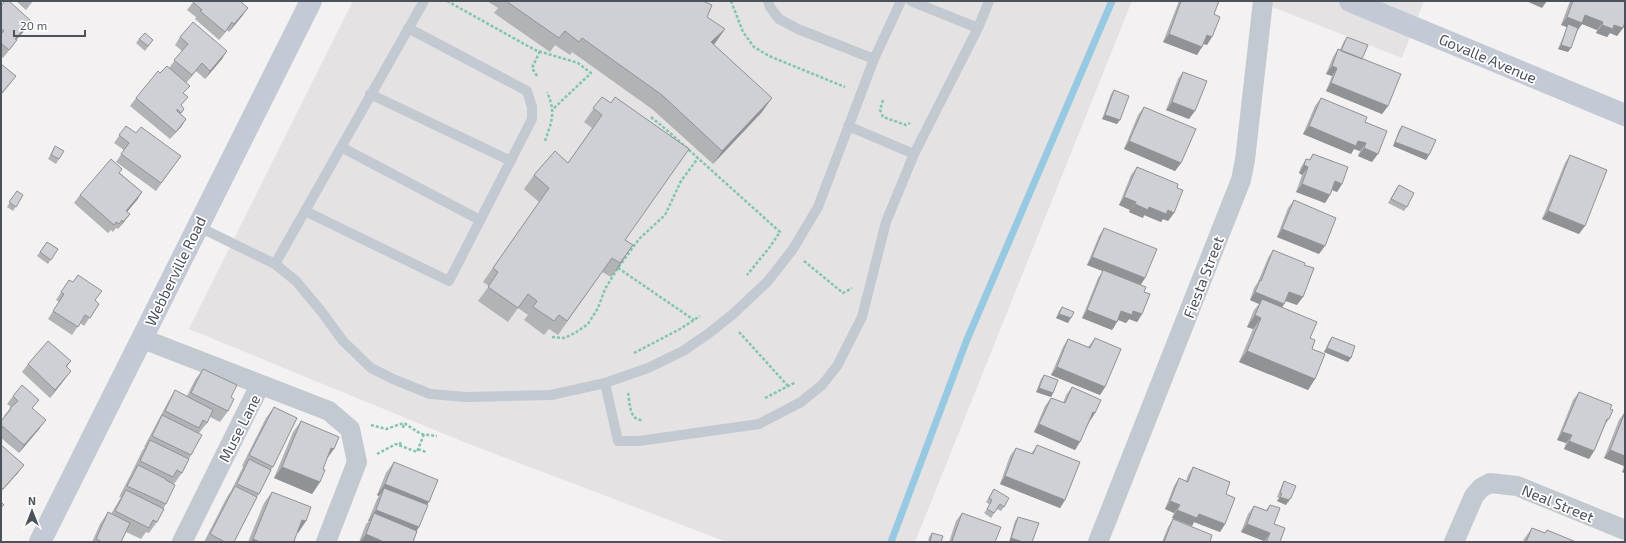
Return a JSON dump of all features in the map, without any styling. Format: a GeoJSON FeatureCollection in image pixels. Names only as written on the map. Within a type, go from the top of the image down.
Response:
{"type":"FeatureCollection","features":[{"type":"Feature","properties":{"kind":"street","name":"Webberville Road"},"geometry":{"type":"LineString","coordinates":[[40,542],[311,1]]}},
{"type":"Feature","properties":{"kind":"street","name":"Fiesta Street"},"geometry":{"type":"LineString","coordinates":[[1098,542],[1241,180],[1245,160],[1263,1]]}},
{"type":"Feature","properties":{"kind":"street","name":"Govalle Avenue"},"geometry":{"type":"LineString","coordinates":[[1350,1],[1623,110]]}},
{"type":"Feature","properties":{"kind":"street","name":"Muse Lane"},"geometry":{"type":"LineString","coordinates":[[142,339],[260,385],[182,542]]}},
{"type":"Feature","properties":{"kind":"street"},"geometry":{"type":"LineString","coordinates":[[260,385],[329,411],[350,429],[357,462],[326,542]]}},
{"type":"Feature","properties":{"kind":"street","name":"Neal Street"},"geometry":{"type":"LineString","coordinates":[[1454,542],[1474,496],[1481,488],[1490,483],[1517,486],[1625,530]]}},
{"type":"Feature","properties":{"kind":"lane"},"geometry":{"type":"LineString","coordinates":[[275,264],[424,1]]}},
{"type":"Feature","properties":{"kind":"lane"},"geometry":{"type":"LineString","coordinates":[[768,1],[778,19],[798,29],[874,59]]}},
{"type":"Feature","properties":{"kind":"lane"},"geometry":{"type":"LineString","coordinates":[[197,226],[275,264],[296,281],[343,341],[371,368],[393,380],[430,394],[466,397],[551,395],[605,383],[648,368],[683,351],[708,334],[728,318],[768,281],[793,249],[818,207],[874,59],[900,1]]}},
{"type":"Feature","properties":{"kind":"lane"},"geometry":{"type":"LineString","coordinates":[[911,1],[978,28]]}},
{"type":"Feature","properties":{"kind":"lane"},"geometry":{"type":"LineString","coordinates":[[605,383],[618,441],[639,441],[759,424],[802,402],[822,385],[837,366],[862,318],[886,222],[914,154],[978,28],[989,1]]}},
{"type":"Feature","properties":{"kind":"lane"},"geometry":{"type":"LineString","coordinates":[[305,211],[449,281],[532,119],[532,107],[527,91],[408,28]]}},
{"type":"Feature","properties":{"kind":"lane"},"geometry":{"type":"LineString","coordinates":[[370,94],[511,161]]}},
{"type":"Feature","properties":{"kind":"lane"},"geometry":{"type":"LineString","coordinates":[[848,126],[914,154]]}},
{"type":"Feature","properties":{"kind":"lane"},"geometry":{"type":"LineString","coordinates":[[341,147],[480,220]]}},
{"type":"Feature","properties":{"kind":"path"},"geometry":{"type":"LineString","coordinates":[[447,1],[535,50],[578,63],[591,73],[552,110]]}},
{"type":"Feature","properties":{"kind":"path"},"geometry":{"type":"LineString","coordinates":[[731,1],[742,32],[754,47],[769,56],[849,88]]}},
{"type":"Feature","properties":{"kind":"path"},"geometry":{"type":"LineString","coordinates":[[883,100],[880,110],[883,116],[906,125],[909,124],[912,119]]}},
{"type":"Feature","properties":{"kind":"path"},"geometry":{"type":"LineString","coordinates":[[651,117],[780,232],[769,248],[742,280]]}},
{"type":"Feature","properties":{"kind":"path"},"geometry":{"type":"LineString","coordinates":[[552,337],[564,338],[575,333],[588,324],[598,308],[605,289],[618,268],[639,238],[665,215],[681,181],[698,158]]}},
{"type":"Feature","properties":{"kind":"path"},"geometry":{"type":"LineString","coordinates":[[802,260],[843,293],[854,286]]}},
{"type":"Feature","properties":{"kind":"path"},"geometry":{"type":"LineString","coordinates":[[618,268],[694,320]]}},
{"type":"Feature","properties":{"kind":"path"},"geometry":{"type":"LineString","coordinates":[[633,353],[657,342],[704,314]]}},
{"type":"Feature","properties":{"kind":"path"},"geometry":{"type":"LineString","coordinates":[[738,330],[788,386]]}},
{"type":"Feature","properties":{"kind":"path"},"geometry":{"type":"LineString","coordinates":[[765,398],[799,380]]}},
{"type":"Feature","properties":{"kind":"path"},"geometry":{"type":"LineString","coordinates":[[628,391],[631,410],[634,417],[638,420],[642,420]]}},
{"type":"Feature","properties":{"kind":"path"},"geometry":{"type":"LineString","coordinates":[[369,425],[389,429],[404,423]]}},
{"type":"Feature","properties":{"kind":"path"},"geometry":{"type":"LineString","coordinates":[[403,428],[404,423]]}},
{"type":"Feature","properties":{"kind":"path"},"geometry":{"type":"LineString","coordinates":[[404,423],[424,434],[437,436]]}},
{"type":"Feature","properties":{"kind":"path"},"geometry":{"type":"LineString","coordinates":[[418,452],[424,434]]}},
{"type":"Feature","properties":{"kind":"path"},"geometry":{"type":"LineString","coordinates":[[400,445],[401,440]]}},
{"type":"Feature","properties":{"kind":"path"},"geometry":{"type":"LineString","coordinates":[[376,454],[396,444],[418,452],[426,452]]}},
{"type":"Feature","properties":{"kind":"shaded area"},"geometry":{"type":"Polygon","coordinates":[[[353,1],[1132,1],[915,542],[727,542],[469,444],[189,329],[353,1]]]}},
{"type":"Feature","properties":{"kind":"shaded area"},"geometry":{"type":"Polygon","coordinates":[[[1257,1],[1424,1],[1402,58],[1257,1]]]}},
{"type":"Feature","properties":{"kind":"building"},"geometry":{"type":"Polygon","coordinates":[[[5,1],[9,1],[31,21],[15,39],[17,40],[9,50],[1,43],[1,34],[4,31],[1,28],[1,6],[5,1]]]}},
{"type":"Feature","properties":{"kind":"building"},"geometry":{"type":"Polygon","coordinates":[[[240,1],[248,8],[234,24],[232,22],[225,32],[200,11],[202,10],[193,2],[240,1]]]}},
{"type":"Feature","properties":{"kind":"building"},"geometry":{"type":"Polygon","coordinates":[[[506,1],[703,1],[712,5],[707,17],[725,29],[711,42],[772,98],[722,151],[662,95],[582,38],[579,42],[565,31],[559,38],[506,1]]]}},
{"type":"Feature","properties":{"kind":"building"},"geometry":{"type":"Polygon","coordinates":[[[1181,1],[1219,1],[1214,14],[1220,17],[1212,37],[1207,35],[1202,47],[1169,34],[1181,1]]]}},
{"type":"Feature","properties":{"kind":"building"},"geometry":{"type":"Polygon","coordinates":[[[1573,1],[1625,1],[1625,22],[1623,28],[1614,25],[1613,29],[1602,25],[1603,22],[1585,15],[1582,23],[1567,17],[1573,1]]]}},
{"type":"Feature","properties":{"kind":"building"},"geometry":{"type":"Polygon","coordinates":[[[193,22],[227,51],[210,71],[202,63],[192,75],[174,60],[188,44],[180,37],[193,22]]]}},
{"type":"Feature","properties":{"kind":"building"},"geometry":{"type":"Polygon","coordinates":[[[1568,24],[1578,28],[1571,48],[1561,45],[1568,24]]]}},
{"type":"Feature","properties":{"kind":"building"},"geometry":{"type":"Polygon","coordinates":[[[145,33],[153,40],[148,46],[139,39],[145,33]]]}},
{"type":"Feature","properties":{"kind":"building"},"geometry":{"type":"Polygon","coordinates":[[[1347,37],[1368,45],[1362,59],[1341,51],[1347,37]]]}},
{"type":"Feature","properties":{"kind":"building"},"geometry":{"type":"Polygon","coordinates":[[[1338,49],[1401,74],[1388,106],[1331,83],[1337,68],[1332,66],[1338,49]]]}},
{"type":"Feature","properties":{"kind":"building"},"geometry":{"type":"Polygon","coordinates":[[[1,64],[16,76],[1,94],[1,64]]]}},
{"type":"Feature","properties":{"kind":"building"},"geometry":{"type":"Polygon","coordinates":[[[167,66],[190,86],[183,93],[188,97],[181,105],[184,109],[181,113],[177,109],[177,111],[186,119],[176,132],[136,98],[158,71],[160,73],[167,66]]]}},
{"type":"Feature","properties":{"kind":"building"},"geometry":{"type":"Polygon","coordinates":[[[1183,72],[1207,81],[1195,111],[1172,102],[1183,72]]]}},
{"type":"Feature","properties":{"kind":"building"},"geometry":{"type":"Polygon","coordinates":[[[1114,90],[1129,96],[1120,120],[1105,115],[1114,90]]]}},
{"type":"Feature","properties":{"kind":"building"},"geometry":{"type":"Polygon","coordinates":[[[602,97],[611,103],[615,97],[689,149],[625,240],[633,245],[620,263],[612,258],[567,321],[559,315],[554,321],[533,307],[537,301],[528,294],[518,308],[488,287],[498,272],[493,268],[549,188],[534,175],[555,151],[568,163],[602,115],[593,108],[602,97]]]}},
{"type":"Feature","properties":{"kind":"building"},"geometry":{"type":"Polygon","coordinates":[[[1321,98],[1367,117],[1365,122],[1387,131],[1378,154],[1364,148],[1366,143],[1358,141],[1356,146],[1309,126],[1321,98]]]}},
{"type":"Feature","properties":{"kind":"building"},"geometry":{"type":"Polygon","coordinates":[[[1144,107],[1196,129],[1181,163],[1129,141],[1144,107]]]}},
{"type":"Feature","properties":{"kind":"building"},"geometry":{"type":"Polygon","coordinates":[[[126,126],[136,133],[141,127],[181,156],[161,183],[121,154],[129,143],[119,135],[126,126]]]}},
{"type":"Feature","properties":{"kind":"building"},"geometry":{"type":"Polygon","coordinates":[[[1402,126],[1436,140],[1429,155],[1395,142],[1402,126]]]}},
{"type":"Feature","properties":{"kind":"building"},"geometry":{"type":"Polygon","coordinates":[[[55,146],[64,151],[59,159],[51,155],[55,146]]]}},
{"type":"Feature","properties":{"kind":"building"},"geometry":{"type":"Polygon","coordinates":[[[1313,154],[1348,167],[1342,184],[1335,181],[1330,195],[1302,184],[1308,167],[1304,165],[1306,159],[1310,160],[1313,154]]]}},
{"type":"Feature","properties":{"kind":"building"},"geometry":{"type":"Polygon","coordinates":[[[1570,155],[1607,170],[1585,226],[1548,211],[1570,155]]]}},
{"type":"Feature","properties":{"kind":"building"},"geometry":{"type":"Polygon","coordinates":[[[111,159],[122,169],[119,173],[142,192],[126,211],[130,214],[123,222],[122,220],[119,224],[116,222],[114,225],[80,195],[111,159]]]}},
{"type":"Feature","properties":{"kind":"building"},"geometry":{"type":"Polygon","coordinates":[[[1137,167],[1178,184],[1177,188],[1183,190],[1174,213],[1168,210],[1166,214],[1149,207],[1148,210],[1135,204],[1136,202],[1124,197],[1137,167]]]}},
{"type":"Feature","properties":{"kind":"building"},"geometry":{"type":"Polygon","coordinates":[[[1399,185],[1414,193],[1407,207],[1391,199],[1399,185]]]}},
{"type":"Feature","properties":{"kind":"building"},"geometry":{"type":"Polygon","coordinates":[[[17,191],[23,195],[16,207],[9,202],[17,191]]]}},
{"type":"Feature","properties":{"kind":"building"},"geometry":{"type":"Polygon","coordinates":[[[1294,200],[1336,218],[1325,246],[1282,229],[1294,200]]]}},
{"type":"Feature","properties":{"kind":"building"},"geometry":{"type":"Polygon","coordinates":[[[1104,228],[1157,249],[1145,278],[1092,257],[1104,228]]]}},
{"type":"Feature","properties":{"kind":"building"},"geometry":{"type":"Polygon","coordinates":[[[47,242],[58,249],[51,260],[40,252],[47,242]]]}},
{"type":"Feature","properties":{"kind":"building"},"geometry":{"type":"Polygon","coordinates":[[[1273,250],[1305,263],[1304,265],[1314,268],[1303,297],[1289,292],[1284,304],[1255,292],[1273,250]]]}},
{"type":"Feature","properties":{"kind":"building"},"geometry":{"type":"Polygon","coordinates":[[[1103,270],[1146,287],[1144,292],[1150,294],[1142,314],[1133,311],[1132,315],[1121,311],[1117,322],[1087,310],[1103,270]]]}},
{"type":"Feature","properties":{"kind":"building"},"geometry":{"type":"Polygon","coordinates":[[[78,275],[102,291],[95,300],[99,304],[90,318],[85,315],[78,327],[53,311],[64,294],[61,292],[69,280],[73,282],[78,275]]]}},
{"type":"Feature","properties":{"kind":"building"},"geometry":{"type":"Polygon","coordinates":[[[1262,299],[1317,322],[1310,338],[1315,340],[1312,349],[1325,354],[1315,379],[1247,351],[1261,318],[1255,315],[1262,299]]]}},
{"type":"Feature","properties":{"kind":"building"},"geometry":{"type":"Polygon","coordinates":[[[1062,307],[1074,312],[1071,318],[1059,314],[1062,307]]]}},
{"type":"Feature","properties":{"kind":"building"},"geometry":{"type":"Polygon","coordinates":[[[1332,337],[1355,346],[1351,358],[1327,348],[1332,337]]]}},
{"type":"Feature","properties":{"kind":"building"},"geometry":{"type":"Polygon","coordinates":[[[1095,338],[1121,349],[1105,387],[1057,367],[1068,339],[1090,348],[1095,338]]]}},
{"type":"Feature","properties":{"kind":"building"},"geometry":{"type":"Polygon","coordinates":[[[48,341],[71,361],[66,366],[71,371],[55,390],[28,364],[48,341]]]}},
{"type":"Feature","properties":{"kind":"building"},"geometry":{"type":"Polygon","coordinates":[[[203,369],[237,385],[231,397],[234,399],[228,411],[191,393],[203,369]]]}},
{"type":"Feature","properties":{"kind":"building"},"geometry":{"type":"Polygon","coordinates":[[[1044,375],[1058,380],[1053,393],[1039,388],[1044,375]]]}},
{"type":"Feature","properties":{"kind":"building"},"geometry":{"type":"Polygon","coordinates":[[[22,385],[39,400],[32,408],[46,420],[24,445],[1,425],[1,421],[11,409],[10,408],[18,401],[13,396],[22,385]]]}},
{"type":"Feature","properties":{"kind":"building"},"geometry":{"type":"Polygon","coordinates":[[[1072,387],[1101,400],[1095,413],[1093,412],[1080,442],[1039,424],[1051,398],[1065,403],[1072,387]]]}},
{"type":"Feature","properties":{"kind":"building"},"geometry":{"type":"Polygon","coordinates":[[[175,390],[213,410],[207,423],[203,420],[199,428],[165,411],[175,390]]]}},
{"type":"Feature","properties":{"kind":"building"},"geometry":{"type":"Polygon","coordinates":[[[1579,392],[1612,405],[1610,409],[1613,410],[1609,419],[1607,419],[1594,451],[1569,441],[1572,435],[1562,432],[1579,392]]]}},
{"type":"Feature","properties":{"kind":"building"},"geometry":{"type":"Polygon","coordinates":[[[274,407],[297,418],[273,467],[249,455],[274,407]]]}},
{"type":"Feature","properties":{"kind":"building"},"geometry":{"type":"Polygon","coordinates":[[[1625,412],[1625,456],[1610,450],[1625,412]]]}},
{"type":"Feature","properties":{"kind":"building"},"geometry":{"type":"Polygon","coordinates":[[[162,415],[202,435],[191,455],[152,436],[162,415]]]}},
{"type":"Feature","properties":{"kind":"building"},"geometry":{"type":"Polygon","coordinates":[[[301,421],[339,437],[334,449],[331,448],[320,482],[282,467],[301,421]]]}},
{"type":"Feature","properties":{"kind":"building"},"geometry":{"type":"Polygon","coordinates":[[[150,440],[189,459],[182,473],[177,470],[173,477],[140,461],[150,440]]]}},
{"type":"Feature","properties":{"kind":"building"},"geometry":{"type":"Polygon","coordinates":[[[1,445],[24,465],[3,489],[1,487],[1,445]]]}},
{"type":"Feature","properties":{"kind":"building"},"geometry":{"type":"Polygon","coordinates":[[[1037,445],[1080,462],[1065,500],[1005,476],[1016,448],[1033,454],[1037,445]]]}},
{"type":"Feature","properties":{"kind":"building"},"geometry":{"type":"Polygon","coordinates":[[[249,459],[271,470],[259,494],[237,484],[249,459]]]}},
{"type":"Feature","properties":{"kind":"building"},"geometry":{"type":"Polygon","coordinates":[[[394,462],[438,480],[429,502],[385,484],[394,462]]]}},
{"type":"Feature","properties":{"kind":"building"},"geometry":{"type":"Polygon","coordinates":[[[138,465],[175,485],[166,504],[127,486],[138,465]]]}},
{"type":"Feature","properties":{"kind":"building"},"geometry":{"type":"Polygon","coordinates":[[[1193,467],[1230,482],[1226,494],[1235,498],[1225,524],[1199,514],[1197,518],[1177,510],[1180,505],[1170,501],[1179,478],[1188,482],[1193,467]]]}},
{"type":"Feature","properties":{"kind":"building"},"geometry":{"type":"Polygon","coordinates":[[[1284,481],[1296,486],[1289,500],[1280,497],[1282,494],[1280,493],[1284,481]]]}},
{"type":"Feature","properties":{"kind":"building"},"geometry":{"type":"Polygon","coordinates":[[[235,486],[257,497],[234,542],[225,542],[210,534],[235,486]]]}},
{"type":"Feature","properties":{"kind":"building"},"geometry":{"type":"Polygon","coordinates":[[[384,488],[428,505],[419,527],[376,510],[384,488]]]}},
{"type":"Feature","properties":{"kind":"building"},"geometry":{"type":"Polygon","coordinates":[[[994,489],[1009,498],[1004,507],[1000,504],[994,513],[987,509],[992,500],[989,498],[994,489]]]}},
{"type":"Feature","properties":{"kind":"building"},"geometry":{"type":"Polygon","coordinates":[[[126,490],[164,509],[157,522],[153,520],[149,528],[115,511],[126,490]]]}},
{"type":"Feature","properties":{"kind":"building"},"geometry":{"type":"Polygon","coordinates":[[[272,492],[311,507],[306,521],[302,520],[294,541],[296,542],[260,542],[253,539],[272,492]]]}},
{"type":"Feature","properties":{"kind":"building"},"geometry":{"type":"Polygon","coordinates":[[[1270,505],[1280,508],[1274,524],[1285,528],[1280,542],[1266,542],[1270,533],[1247,524],[1254,506],[1267,511],[1270,505]]]}},
{"type":"Feature","properties":{"kind":"building"},"geometry":{"type":"Polygon","coordinates":[[[108,512],[130,523],[121,542],[102,542],[96,539],[108,512]]]}},
{"type":"Feature","properties":{"kind":"building"},"geometry":{"type":"Polygon","coordinates":[[[374,513],[417,531],[413,542],[384,542],[366,534],[374,513]]]}},
{"type":"Feature","properties":{"kind":"building"},"geometry":{"type":"Polygon","coordinates":[[[962,513],[1001,527],[995,542],[952,541],[962,513]]]}},
{"type":"Feature","properties":{"kind":"building"},"geometry":{"type":"Polygon","coordinates":[[[1018,517],[1039,523],[1032,542],[1023,542],[1011,538],[1018,517]]]}},
{"type":"Feature","properties":{"kind":"building"},"geometry":{"type":"Polygon","coordinates":[[[1173,519],[1212,535],[1210,542],[1164,542],[1173,519]]]}},
{"type":"Feature","properties":{"kind":"building"},"geometry":{"type":"Polygon","coordinates":[[[1532,528],[1545,533],[1547,530],[1576,542],[1526,542],[1532,528]]]}},
{"type":"Feature","properties":{"kind":"building"},"geometry":{"type":"Polygon","coordinates":[[[932,533],[943,536],[941,542],[930,542],[932,533]]]}},
{"type":"Feature","properties":{"kind":"waterway"},"geometry":{"type":"LineString","coordinates":[[891,542],[966,342],[1112,1]]}}]}
